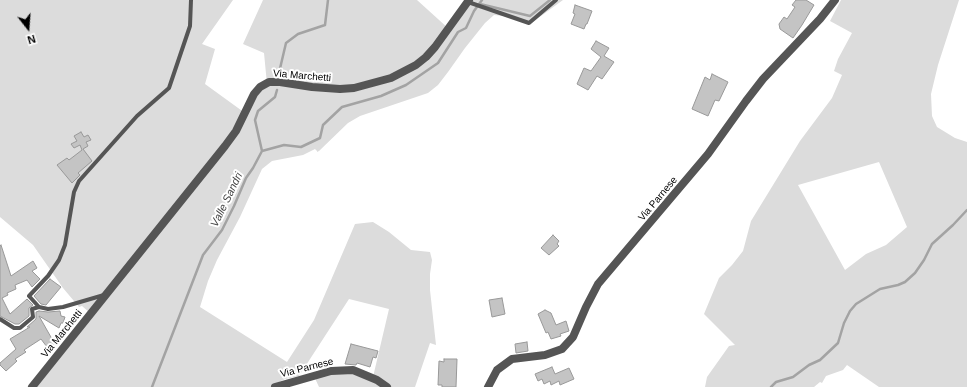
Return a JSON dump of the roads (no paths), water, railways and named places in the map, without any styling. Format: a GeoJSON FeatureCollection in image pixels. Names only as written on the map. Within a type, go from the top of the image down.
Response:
{"type":"FeatureCollection","features":[{"type":"Feature","properties":{"kind":"street","name":"Via Parnese"},"geometry":{"type":"LineString","coordinates":[[488,387],[497,370],[512,359],[545,355],[562,349],[573,337],[598,284],[703,160],[763,79],[820,19],[835,0]]}},
{"type":"Feature","properties":{"kind":"street","name":"Via Marchetti"},"geometry":{"type":"LineString","coordinates":[[32,387],[229,141],[236,131],[254,94],[260,87],[269,82],[280,82],[312,87],[340,89],[361,87],[391,78],[410,68],[426,57],[471,2]]}},
{"type":"Feature","properties":{"kind":"street","name":"Via Parnese"},"geometry":{"type":"LineString","coordinates":[[275,387],[330,371],[353,370],[377,380],[387,387]]}},
{"type":"Feature","properties":{"kind":"lane"},"geometry":{"type":"LineString","coordinates":[[0,319],[14,328],[20,328],[33,318],[32,309],[39,307],[29,296],[48,276],[59,260],[66,245],[74,192],[80,181],[137,116],[169,88],[190,26],[191,0]]}},
{"type":"Feature","properties":{"kind":"lane"},"geometry":{"type":"LineString","coordinates":[[471,2],[484,8],[529,23],[556,0]]}},
{"type":"Feature","properties":{"kind":"lane","name":"Via Marchetti"},"geometry":{"type":"LineString","coordinates":[[39,307],[63,307],[107,294]]}},
{"type":"Feature","properties":{"kind":"waterway","name":"Valle Sandri"},"geometry":{"type":"LineString","coordinates":[[278,77],[286,43],[298,34],[325,25],[328,0]]}},
{"type":"Feature","properties":{"kind":"waterway"},"geometry":{"type":"LineString","coordinates":[[262,151],[284,145],[301,147],[320,138],[323,125],[342,107],[381,96],[406,85],[438,63],[458,32],[466,28],[474,11],[482,0]]}},
{"type":"Feature","properties":{"kind":"waterway"},"geometry":{"type":"LineString","coordinates":[[480,4],[530,16],[550,0]]}},
{"type":"Feature","properties":{"kind":"waterway","name":"Valle Sandri"},"geometry":{"type":"LineString","coordinates":[[152,387],[203,255],[222,230],[246,178],[262,151],[255,120],[258,111],[275,97],[277,90]]}},
{"type":"Feature","properties":{"kind":"waterway"},"geometry":{"type":"LineString","coordinates":[[771,387],[776,382],[793,377],[809,365],[820,360],[838,343],[844,323],[850,311],[856,304],[880,289],[905,282],[915,273],[932,244],[967,210]]}}]}
